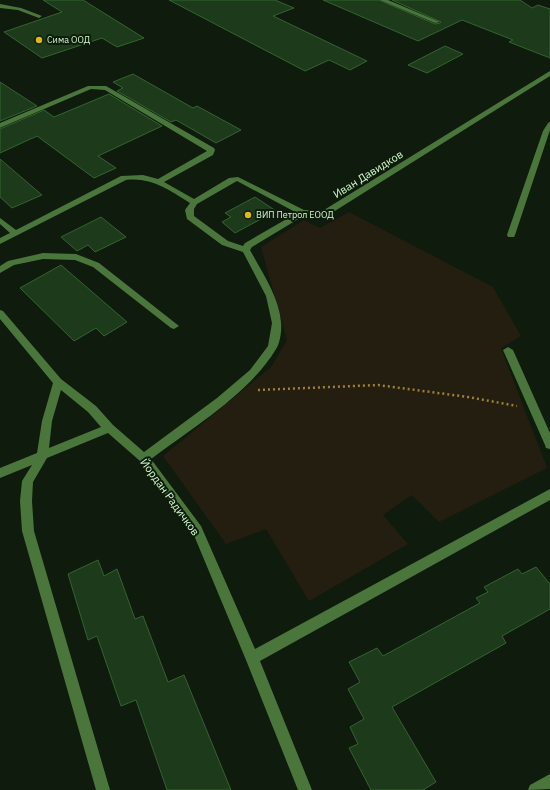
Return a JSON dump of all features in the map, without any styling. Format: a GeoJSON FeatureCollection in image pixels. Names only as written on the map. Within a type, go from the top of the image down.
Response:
{"type":"FeatureCollection","features":[{"type":"Feature","properties":{"kind":"street"},"geometry":{"type":"LineString","coordinates":[[383,0],[437,22]]}},
{"type":"Feature","properties":{"kind":"street"},"geometry":{"type":"LineString","coordinates":[[0,6],[14,8],[39,16]]}},
{"type":"Feature","properties":{"kind":"street","name":"Иван Давидков"},"geometry":{"type":"LineString","coordinates":[[303,213],[309,212],[322,214],[327,212],[550,73]]}},
{"type":"Feature","properties":{"kind":"street"},"geometry":{"type":"LineString","coordinates":[[0,126],[90,87],[106,88],[211,150],[210,153],[160,181]]}},
{"type":"Feature","properties":{"kind":"street"},"geometry":{"type":"LineString","coordinates":[[511,235],[546,131],[550,124]]}},
{"type":"Feature","properties":{"kind":"street"},"geometry":{"type":"LineString","coordinates":[[0,240],[124,178],[137,176],[160,181],[194,202]]}},
{"type":"Feature","properties":{"kind":"street"},"geometry":{"type":"LineString","coordinates":[[144,458],[221,400],[253,373],[273,347],[277,323],[270,296],[246,250],[225,243],[190,217],[190,207],[194,202],[232,180],[238,179],[303,213]]}},
{"type":"Feature","properties":{"kind":"street"},"geometry":{"type":"LineString","coordinates":[[246,250],[248,245],[254,240],[303,213]]}},
{"type":"Feature","properties":{"kind":"street"},"geometry":{"type":"LineString","coordinates":[[0,220],[15,233]]}},
{"type":"Feature","properties":{"kind":"street"},"geometry":{"type":"LineString","coordinates":[[0,270],[12,263],[43,256],[76,257],[96,265],[174,326]]}},
{"type":"Feature","properties":{"kind":"street","name":"Йордан Радичков"},"geometry":{"type":"LineString","coordinates":[[0,313],[58,382],[92,408],[109,428],[144,458],[197,530],[252,658],[305,790]]}},
{"type":"Feature","properties":{"kind":"street"},"geometry":{"type":"LineString","coordinates":[[508,350],[550,446]]}},
{"type":"Feature","properties":{"kind":"street"},"geometry":{"type":"LineString","coordinates":[[58,382],[47,421],[42,457],[28,481],[26,501],[28,530],[103,790]]}},
{"type":"Feature","properties":{"kind":"street"},"geometry":{"type":"LineString","coordinates":[[0,473],[42,457],[109,428]]}},
{"type":"Feature","properties":{"kind":"street"},"geometry":{"type":"LineString","coordinates":[[252,658],[550,494]]}},
{"type":"Feature","properties":{"kind":"street"},"geometry":{"type":"LineString","coordinates":[[535,790],[550,782]]}},
{"type":"Feature","properties":{"kind":"path"},"geometry":{"type":"LineString","coordinates":[[252,390],[378,386],[468,397],[533,409]]}},
{"type":"Feature","properties":{"kind":"shaded area"},"geometry":{"type":"Polygon","coordinates":[[[349,212],[493,287],[521,336],[501,348],[547,468],[439,522],[412,495],[383,515],[408,544],[309,601],[266,529],[226,544],[163,456],[271,367],[287,340],[261,247],[304,220],[320,228],[349,212]]]}},
{"type":"Feature","properties":{"kind":"building"},"geometry":{"type":"Polygon","coordinates":[[[43,0],[83,0],[144,38],[117,47],[102,38],[42,58],[4,32],[62,12],[43,0]]]}},
{"type":"Feature","properties":{"kind":"building"},"geometry":{"type":"Polygon","coordinates":[[[169,0],[275,0],[294,8],[273,16],[367,61],[350,70],[329,60],[305,71],[169,0]]]}},
{"type":"Feature","properties":{"kind":"building"},"geometry":{"type":"Polygon","coordinates":[[[323,0],[379,0],[435,24],[441,22],[392,0],[520,0],[532,8],[538,5],[550,9],[550,58],[509,42],[513,40],[462,20],[418,41],[323,0]]]}},
{"type":"Feature","properties":{"kind":"building"},"geometry":{"type":"Polygon","coordinates":[[[445,46],[463,54],[427,73],[408,65],[445,46]]]}},
{"type":"Feature","properties":{"kind":"building"},"geometry":{"type":"Polygon","coordinates":[[[133,74],[193,108],[197,106],[241,130],[216,143],[176,120],[171,122],[117,91],[123,88],[113,82],[133,74]]]}},
{"type":"Feature","properties":{"kind":"building"},"geometry":{"type":"Polygon","coordinates":[[[0,82],[37,106],[0,121],[0,82]]]}},
{"type":"Feature","properties":{"kind":"building"},"geometry":{"type":"Polygon","coordinates":[[[109,94],[162,126],[98,156],[116,168],[94,178],[37,136],[0,153],[0,129],[44,110],[54,117],[109,94]]]}},
{"type":"Feature","properties":{"kind":"building"},"geometry":{"type":"Polygon","coordinates":[[[0,159],[42,195],[12,208],[0,197],[0,159]]]}},
{"type":"Feature","properties":{"kind":"building","name":"ВИП Петрол ЕООД"},"geometry":{"type":"Polygon","coordinates":[[[255,197],[276,211],[235,233],[222,222],[231,217],[225,213],[255,197]]]}},
{"type":"Feature","properties":{"kind":"building"},"geometry":{"type":"Polygon","coordinates":[[[101,217],[126,237],[95,252],[88,245],[77,251],[61,237],[101,217]]]}},
{"type":"Feature","properties":{"kind":"building"},"geometry":{"type":"Polygon","coordinates":[[[61,265],[127,322],[104,336],[96,328],[74,341],[20,288],[61,265]]]}},
{"type":"Feature","properties":{"kind":"building"},"geometry":{"type":"Polygon","coordinates":[[[98,560],[104,576],[117,569],[135,619],[143,616],[168,682],[184,675],[231,790],[167,790],[136,700],[121,706],[97,636],[88,640],[68,574],[98,560]]]}},
{"type":"Feature","properties":{"kind":"building"},"geometry":{"type":"Polygon","coordinates":[[[536,567],[550,584],[550,609],[502,636],[506,643],[392,707],[436,782],[423,790],[371,790],[349,748],[358,744],[350,727],[364,719],[348,689],[360,682],[349,662],[377,648],[383,656],[480,603],[476,598],[488,592],[484,587],[518,569],[522,574],[536,567]]]}},
{"type":"Feature","properties":{"kind":"place","name":"Сима ООД"},"geometry":{"type":"Point","coordinates":[39,40]}},
{"type":"Feature","properties":{"kind":"place","name":"ВИП Петрол ЕООД"},"geometry":{"type":"Point","coordinates":[248,215]}}]}
